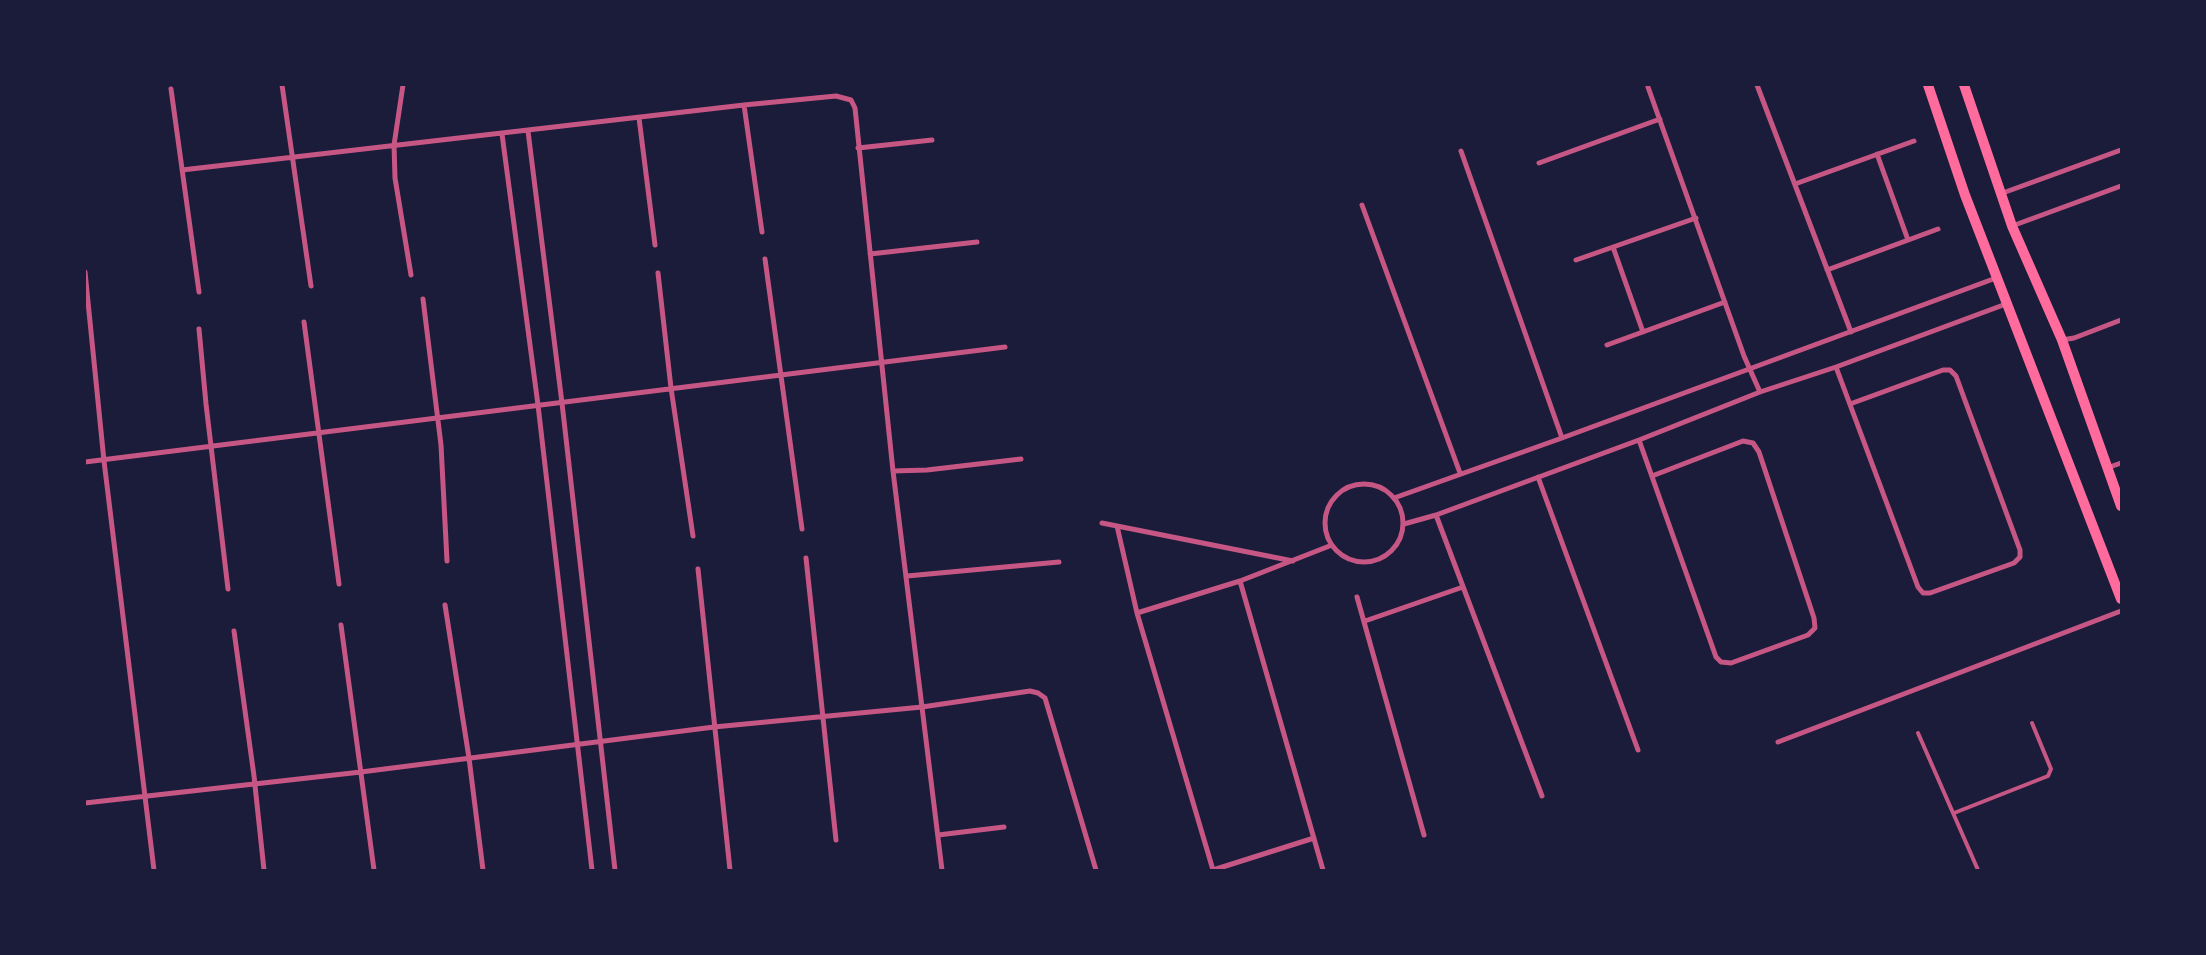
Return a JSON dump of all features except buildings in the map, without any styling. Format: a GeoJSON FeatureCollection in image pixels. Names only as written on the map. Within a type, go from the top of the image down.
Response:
{"type":"FeatureCollection","features":[{"type":"Feature","properties":{"kind":"main road"},"geometry":{"type":"LineString","coordinates":[[1928,85],[1964,195],[2121,599]]}},
{"type":"Feature","properties":{"kind":"main road"},"geometry":{"type":"LineString","coordinates":[[1964,85],[2000,194],[2062,340],[2121,506]]}},
{"type":"Feature","properties":{"kind":"street"},"geometry":{"type":"LineString","coordinates":[[282,85],[311,286]]}},
{"type":"Feature","properties":{"kind":"street"},"geometry":{"type":"LineString","coordinates":[[403,85],[394,145],[395,178],[410,275]]}},
{"type":"Feature","properties":{"kind":"street"},"geometry":{"type":"LineString","coordinates":[[1757,85],[1851,332]]}},
{"type":"Feature","properties":{"kind":"street"},"geometry":{"type":"LineString","coordinates":[[1648,87],[1725,302],[1760,392]]}},
{"type":"Feature","properties":{"kind":"street"},"geometry":{"type":"LineString","coordinates":[[171,89],[199,292]]}},
{"type":"Feature","properties":{"kind":"street"},"geometry":{"type":"LineString","coordinates":[[182,170],[292,159],[394,145],[744,105],[836,96],[852,100],[855,108],[893,471],[942,870]]}},
{"type":"Feature","properties":{"kind":"street"},"geometry":{"type":"LineString","coordinates":[[744,105],[762,232]]}},
{"type":"Feature","properties":{"kind":"street"},"geometry":{"type":"LineString","coordinates":[[639,118],[655,245]]}},
{"type":"Feature","properties":{"kind":"street"},"geometry":{"type":"LineString","coordinates":[[1539,163],[1660,119]]}},
{"type":"Feature","properties":{"kind":"street"},"geometry":{"type":"LineString","coordinates":[[528,131],[562,403],[615,870]]}},
{"type":"Feature","properties":{"kind":"street"},"geometry":{"type":"LineString","coordinates":[[502,134],[538,405],[592,870]]}},
{"type":"Feature","properties":{"kind":"street"},"geometry":{"type":"LineString","coordinates":[[858,148],[932,140]]}},
{"type":"Feature","properties":{"kind":"street"},"geometry":{"type":"LineString","coordinates":[[1795,184],[1914,141]]}},
{"type":"Feature","properties":{"kind":"street"},"geometry":{"type":"LineString","coordinates":[[2000,194],[2121,150]]}},
{"type":"Feature","properties":{"kind":"street"},"geometry":{"type":"LineString","coordinates":[[1461,151],[1562,438]]}},
{"type":"Feature","properties":{"kind":"street"},"geometry":{"type":"LineString","coordinates":[[1877,154],[1908,240]]}},
{"type":"Feature","properties":{"kind":"street"},"geometry":{"type":"LineString","coordinates":[[2012,226],[2121,186]]}},
{"type":"Feature","properties":{"kind":"street"},"geometry":{"type":"LineString","coordinates":[[1362,205],[1460,473]]}},
{"type":"Feature","properties":{"kind":"street"},"geometry":{"type":"LineString","coordinates":[[1576,260],[1696,218]]}},
{"type":"Feature","properties":{"kind":"street"},"geometry":{"type":"LineString","coordinates":[[1827,270],[1938,228]]}},
{"type":"Feature","properties":{"kind":"street"},"geometry":{"type":"LineString","coordinates":[[870,254],[977,242]]}},
{"type":"Feature","properties":{"kind":"street"},"geometry":{"type":"LineString","coordinates":[[1613,247],[1643,332]]}},
{"type":"Feature","properties":{"kind":"street"},"geometry":{"type":"LineString","coordinates":[[765,258],[802,529]]}},
{"type":"Feature","properties":{"kind":"street"},"geometry":{"type":"LineString","coordinates":[[85,272],[104,461],[154,870]]}},
{"type":"Feature","properties":{"kind":"street"},"geometry":{"type":"LineString","coordinates":[[658,273],[671,388],[693,536]]}},
{"type":"Feature","properties":{"kind":"street"},"geometry":{"type":"LineString","coordinates":[[1394,498],[1996,278]]}},
{"type":"Feature","properties":{"kind":"street"},"geometry":{"type":"LineString","coordinates":[[423,299],[441,445],[447,561]]}},
{"type":"Feature","properties":{"kind":"street"},"geometry":{"type":"LineString","coordinates":[[1607,345],[1725,302]]}},
{"type":"Feature","properties":{"kind":"street"},"geometry":{"type":"LineString","coordinates":[[1404,524],[1436,515],[1639,440],[1760,392],[1836,367],[2006,304]]}},
{"type":"Feature","properties":{"kind":"street"},"geometry":{"type":"LineString","coordinates":[[2062,340],[2074,338],[2121,320]]}},
{"type":"Feature","properties":{"kind":"street"},"geometry":{"type":"LineString","coordinates":[[304,322],[339,584]]}},
{"type":"Feature","properties":{"kind":"street"},"geometry":{"type":"LineString","coordinates":[[199,329],[228,589]]}},
{"type":"Feature","properties":{"kind":"street"},"geometry":{"type":"LineString","coordinates":[[85,462],[1004,347]]}},
{"type":"Feature","properties":{"kind":"street"},"geometry":{"type":"LineString","coordinates":[[1836,367],[1918,587],[1922,593],[1930,593],[2014,563],[2020,557],[2020,550],[1956,376],[1950,370],[1943,370],[1850,404]]}},
{"type":"Feature","properties":{"kind":"street"},"geometry":{"type":"LineString","coordinates":[[1639,440],[1716,657],[1721,662],[1731,663],[1808,635],[1815,628],[1811,608],[1759,452],[1753,443],[1743,441],[1652,476]]}},
{"type":"Feature","properties":{"kind":"street"},"geometry":{"type":"LineString","coordinates":[[893,471],[927,470],[1021,460]]}},
{"type":"Feature","properties":{"kind":"street"},"geometry":{"type":"LineString","coordinates":[[2107,468],[2121,463]]}},
{"type":"Feature","properties":{"kind":"street"},"geometry":{"type":"LineString","coordinates":[[1538,477],[1638,750]]}},
{"type":"Feature","properties":{"kind":"street"},"geometry":{"type":"LineString","coordinates":[[1369,484],[1382,489],[1394,498],[1402,510],[1404,524],[1401,538],[1392,551],[1379,560],[1364,563],[1348,559],[1335,550],[1327,536],[1325,521],[1329,505],[1340,493],[1355,486],[1369,484]]}},
{"type":"Feature","properties":{"kind":"street"},"geometry":{"type":"LineString","coordinates":[[1436,515],[1542,796]]}},
{"type":"Feature","properties":{"kind":"street"},"geometry":{"type":"LineString","coordinates":[[1102,523],[1293,561]]}},
{"type":"Feature","properties":{"kind":"street"},"geometry":{"type":"LineString","coordinates":[[1117,526],[1137,612],[1213,870],[1314,838]]}},
{"type":"Feature","properties":{"kind":"street"},"geometry":{"type":"LineString","coordinates":[[1137,612],[1240,581],[1332,545]]}},
{"type":"Feature","properties":{"kind":"street"},"geometry":{"type":"LineString","coordinates":[[806,558],[836,840]]}},
{"type":"Feature","properties":{"kind":"street"},"geometry":{"type":"LineString","coordinates":[[907,576],[1058,562]]}},
{"type":"Feature","properties":{"kind":"street"},"geometry":{"type":"LineString","coordinates":[[698,569],[730,870]]}},
{"type":"Feature","properties":{"kind":"street"},"geometry":{"type":"LineString","coordinates":[[1240,581],[1323,870]]}},
{"type":"Feature","properties":{"kind":"street"},"geometry":{"type":"LineString","coordinates":[[1365,621],[1463,587]]}},
{"type":"Feature","properties":{"kind":"street"},"geometry":{"type":"LineString","coordinates":[[1357,597],[1424,835]]}},
{"type":"Feature","properties":{"kind":"street"},"geometry":{"type":"LineString","coordinates":[[445,604],[469,758],[482,870]]}},
{"type":"Feature","properties":{"kind":"street"},"geometry":{"type":"LineString","coordinates":[[1778,742],[2121,612]]}},
{"type":"Feature","properties":{"kind":"street"},"geometry":{"type":"LineString","coordinates":[[341,625],[374,870]]}},
{"type":"Feature","properties":{"kind":"street"},"geometry":{"type":"LineString","coordinates":[[234,631],[255,785],[264,870]]}},
{"type":"Feature","properties":{"kind":"street"},"geometry":{"type":"LineString","coordinates":[[85,803],[145,795],[255,785],[714,727],[822,715],[922,707],[1030,691],[1038,692],[1045,698],[1096,870]]}},
{"type":"Feature","properties":{"kind":"street"},"geometry":{"type":"LineString","coordinates":[[938,835],[1004,828]]}},
{"type":"Feature","properties":{"kind":"lane"},"geometry":{"type":"LineString","coordinates":[[1954,813],[2048,776],[2051,770],[2032,722]]}},
{"type":"Feature","properties":{"kind":"lane"},"geometry":{"type":"LineString","coordinates":[[1918,733],[1978,870]]}}]}
